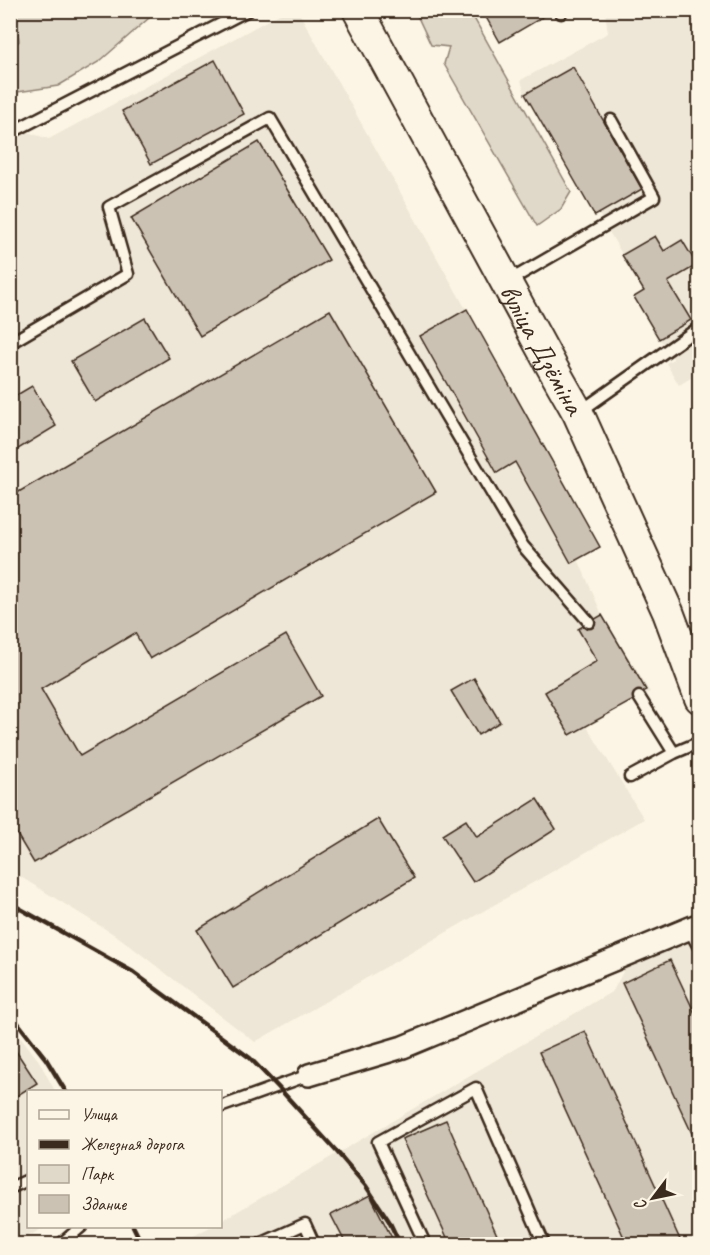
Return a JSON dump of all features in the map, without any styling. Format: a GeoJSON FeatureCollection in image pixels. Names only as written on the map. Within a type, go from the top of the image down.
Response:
{"type":"FeatureCollection","features":[{"type":"Feature","properties":{"kind":"main road","name":"вуліца Дзёміна"},"geometry":{"type":"LineString","coordinates":[[358,10],[578,413],[668,612],[699,698]]}},
{"type":"Feature","properties":{"kind":"street"},"geometry":{"type":"LineString","coordinates":[[309,1075],[403,1047],[694,927]]}},
{"type":"Feature","properties":{"kind":"lane"},"geometry":{"type":"LineString","coordinates":[[10,133],[248,10]]}},
{"type":"Feature","properties":{"kind":"lane"},"geometry":{"type":"LineString","coordinates":[[10,343],[128,274],[110,207],[270,118],[523,546],[589,622]]}},
{"type":"Feature","properties":{"kind":"lane"},"geometry":{"type":"LineString","coordinates":[[506,282],[654,197],[611,120]]}},
{"type":"Feature","properties":{"kind":"lane"},"geometry":{"type":"LineString","coordinates":[[578,413],[699,326]]}},
{"type":"Feature","properties":{"kind":"lane"},"geometry":{"type":"LineString","coordinates":[[639,697],[674,753]]}},
{"type":"Feature","properties":{"kind":"lane"},"geometry":{"type":"LineString","coordinates":[[630,777],[699,742]]}},
{"type":"Feature","properties":{"kind":"lane"},"geometry":{"type":"LineString","coordinates":[[694,927],[699,949]]}},
{"type":"Feature","properties":{"kind":"lane"},"geometry":{"type":"LineString","coordinates":[[222,1106],[309,1075]]}},
{"type":"Feature","properties":{"kind":"lane"},"geometry":{"type":"LineString","coordinates":[[425,1245],[378,1142],[476,1088],[544,1245]]}},
{"type":"Feature","properties":{"kind":"lane"},"geometry":{"type":"LineString","coordinates":[[10,1188],[27,1180]]}},
{"type":"Feature","properties":{"kind":"lane"},"geometry":{"type":"LineString","coordinates":[[260,1245],[305,1224],[314,1245]]}},
{"type":"Feature","properties":{"kind":"lane"},"geometry":{"type":"LineString","coordinates":[[61,1245],[81,1228]]}},
{"type":"Feature","properties":{"kind":"shaded area"},"geometry":{"type":"Polygon","coordinates":[[[285,11],[298,11],[600,547],[578,559],[602,615],[650,692],[586,725],[644,819],[255,1042],[120,938],[11,871],[10,113],[13,112],[27,132],[49,139],[285,11]]]}},
{"type":"Feature","properties":{"kind":"shaded area"},"geometry":{"type":"Polygon","coordinates":[[[605,11],[699,11],[699,380],[696,375],[679,385],[666,363],[673,359],[670,349],[659,339],[634,297],[643,291],[599,214],[595,216],[525,95],[521,80],[608,33],[605,11]]]}},
{"type":"Feature","properties":{"kind":"shaded area"},"geometry":{"type":"Polygon","coordinates":[[[699,938],[699,1244],[179,1244],[208,1228],[222,1228],[222,1220],[613,991],[625,968],[699,938]]]}},
{"type":"Feature","properties":{"kind":"shaded area"},"geometry":{"type":"Polygon","coordinates":[[[10,1023],[39,1061],[54,1090],[27,1090],[27,1228],[43,1228],[10,1244],[10,1023]]]}},
{"type":"Feature","properties":{"kind":"green space"},"geometry":{"type":"Polygon","coordinates":[[[12,11],[157,11],[100,61],[58,86],[11,93],[11,51],[19,41],[16,17],[12,11]]]}},
{"type":"Feature","properties":{"kind":"green space"},"geometry":{"type":"Polygon","coordinates":[[[415,11],[470,11],[571,192],[561,209],[537,226],[444,64],[449,47],[431,45],[415,11]]]}},
{"type":"Feature","properties":{"kind":"building"},"geometry":{"type":"Polygon","coordinates":[[[482,10],[547,10],[548,14],[500,42],[482,10]]]}},
{"type":"Feature","properties":{"kind":"building"},"geometry":{"type":"Polygon","coordinates":[[[215,60],[244,114],[151,164],[122,111],[215,60]]]}},
{"type":"Feature","properties":{"kind":"building"},"geometry":{"type":"Polygon","coordinates":[[[573,67],[642,189],[595,216],[525,94],[573,67]]]}},
{"type":"Feature","properties":{"kind":"building"},"geometry":{"type":"Polygon","coordinates":[[[259,142],[329,260],[200,336],[131,218],[259,142]]]}},
{"type":"Feature","properties":{"kind":"building"},"geometry":{"type":"Polygon","coordinates":[[[655,236],[664,251],[682,240],[697,265],[668,282],[691,320],[659,339],[634,297],[644,291],[622,255],[655,236]]]}},
{"type":"Feature","properties":{"kind":"building"},"geometry":{"type":"Polygon","coordinates":[[[467,309],[600,547],[571,563],[515,462],[497,473],[420,336],[467,309]]]}},
{"type":"Feature","properties":{"kind":"building"},"geometry":{"type":"Polygon","coordinates":[[[330,310],[436,492],[150,659],[135,633],[41,689],[80,756],[286,635],[321,696],[34,863],[10,823],[10,497],[330,310]]]}},
{"type":"Feature","properties":{"kind":"building"},"geometry":{"type":"Polygon","coordinates":[[[145,318],[169,358],[95,402],[71,361],[145,318]]]}},
{"type":"Feature","properties":{"kind":"building"},"geometry":{"type":"Polygon","coordinates":[[[32,386],[56,426],[10,454],[10,399],[32,386]]]}},
{"type":"Feature","properties":{"kind":"building"},"geometry":{"type":"Polygon","coordinates":[[[602,615],[646,690],[639,697],[570,735],[545,692],[597,661],[578,629],[602,615]]]}},
{"type":"Feature","properties":{"kind":"building"},"geometry":{"type":"Polygon","coordinates":[[[474,678],[500,722],[478,735],[451,691],[474,678]]]}},
{"type":"Feature","properties":{"kind":"building"},"geometry":{"type":"Polygon","coordinates":[[[537,799],[556,829],[473,882],[442,835],[466,820],[477,837],[537,799]]]}},
{"type":"Feature","properties":{"kind":"building"},"geometry":{"type":"Polygon","coordinates":[[[378,819],[414,878],[233,988],[197,930],[378,819]]]}},
{"type":"Feature","properties":{"kind":"building"},"geometry":{"type":"Polygon","coordinates":[[[670,960],[700,1024],[700,1137],[695,1140],[622,983],[670,960]]]}},
{"type":"Feature","properties":{"kind":"building"},"geometry":{"type":"Polygon","coordinates":[[[585,1031],[682,1244],[627,1244],[539,1052],[585,1031]]]}},
{"type":"Feature","properties":{"kind":"building"},"geometry":{"type":"Polygon","coordinates":[[[10,1042],[37,1083],[10,1100],[10,1042]]]}},
{"type":"Feature","properties":{"kind":"building"},"geometry":{"type":"Polygon","coordinates":[[[446,1120],[501,1244],[450,1244],[402,1139],[446,1120]]]}},
{"type":"Feature","properties":{"kind":"building"},"geometry":{"type":"Polygon","coordinates":[[[370,1195],[395,1244],[346,1244],[331,1215],[370,1195]]]}},
{"type":"Feature","properties":{"kind":"railway"},"geometry":{"type":"LineString","coordinates":[[10,903],[133,972],[250,1058],[366,1186],[389,1221],[400,1244]]}},
{"type":"Feature","properties":{"kind":"railway"},"geometry":{"type":"LineString","coordinates":[[10,1013],[46,1059],[65,1090]]}},
{"type":"Feature","properties":{"kind":"railway"},"geometry":{"type":"LineString","coordinates":[[134,1228],[142,1244]]}}]}
